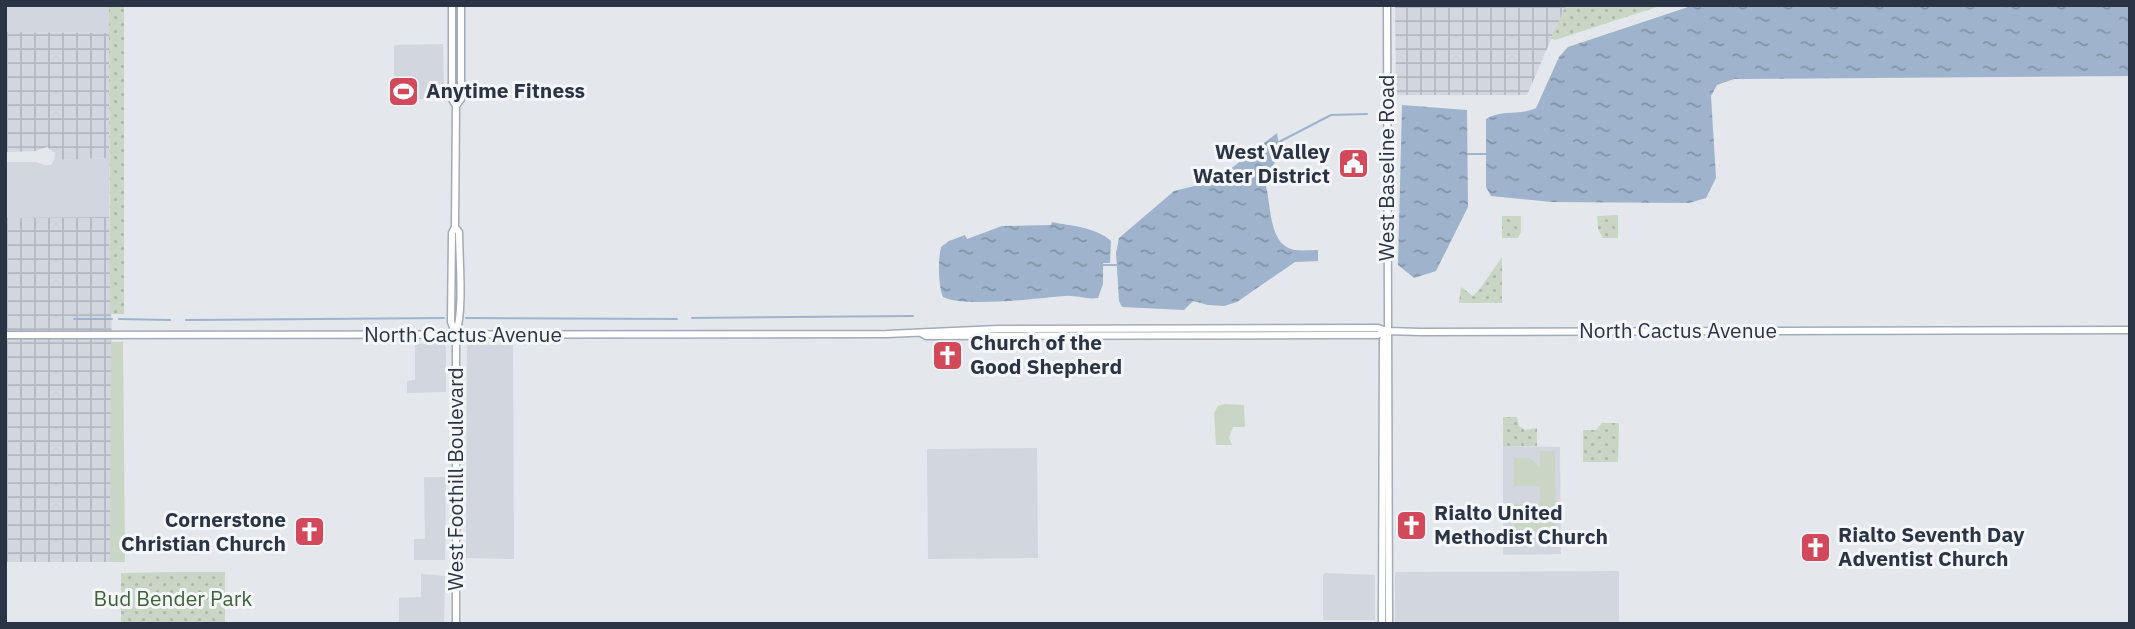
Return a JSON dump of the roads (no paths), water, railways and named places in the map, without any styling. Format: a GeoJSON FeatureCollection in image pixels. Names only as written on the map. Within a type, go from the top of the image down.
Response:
{"type":"FeatureCollection","features":[{"type":"Feature","properties":{"kind":"main road","name":"West Foothill Boulevard"},"geometry":{"type":"LineString","coordinates":[[452,5],[452,99],[456,106],[455,227],[459,232],[459,321],[456,334],[456,624]]}},
{"type":"Feature","properties":{"kind":"main road","name":"West Foothill Boulevard"},"geometry":{"type":"LineString","coordinates":[[456,106],[461,99],[461,5]]}},
{"type":"Feature","properties":{"kind":"main road","name":"West Baseline Road"},"geometry":{"type":"LineString","coordinates":[[1387,5],[1389,624]]}},
{"type":"Feature","properties":{"kind":"main road","name":"North Cactus Avenue"},"geometry":{"type":"LineString","coordinates":[[5,335],[921,333],[1016,329],[1378,328],[1387,331],[2130,330]]}},
{"type":"Feature","properties":{"kind":"main road","name":"West Baseline Road"},"geometry":{"type":"LineString","coordinates":[[1382,624],[1382,340],[1387,331]]}},
{"type":"Feature","properties":{"kind":"water"},"geometry":{"type":"Polygon","coordinates":[[[1694,5],[2130,5],[2130,76],[1734,79],[1717,85],[1711,96],[1716,178],[1706,198],[1689,203],[1552,202],[1491,196],[1486,187],[1486,119],[1498,114],[1536,108],[1559,57],[1568,47],[1694,5]]]}},
{"type":"Feature","properties":{"kind":"water"},"geometry":{"type":"Polygon","coordinates":[[[1402,105],[1467,110],[1468,207],[1436,271],[1414,278],[1398,265],[1402,105]]]}},
{"type":"Feature","properties":{"kind":"water"},"geometry":{"type":"Polygon","coordinates":[[[1277,133],[1280,151],[1265,183],[1275,232],[1286,247],[1295,250],[1318,250],[1318,261],[1295,262],[1237,302],[1224,306],[1193,301],[1184,310],[1122,307],[1119,301],[1116,253],[1119,238],[1174,191],[1215,181],[1277,133]]]}},
{"type":"Feature","properties":{"kind":"water"},"geometry":{"type":"Polygon","coordinates":[[[1052,222],[1091,230],[1111,241],[1110,263],[1103,263],[1103,284],[1098,298],[1065,296],[968,302],[943,297],[939,259],[941,247],[949,241],[965,235],[967,239],[1002,226],[1051,225],[1052,222]]]}},
{"type":"Feature","properties":{"kind":"waterway"},"geometry":{"type":"LineString","coordinates":[[1279,142],[1331,115],[1367,114]]}},
{"type":"Feature","properties":{"kind":"waterway"},"geometry":{"type":"LineString","coordinates":[[1468,154],[1486,154]]}},
{"type":"Feature","properties":{"kind":"waterway"},"geometry":{"type":"LineString","coordinates":[[1103,265],[1117,265]]}},
{"type":"Feature","properties":{"kind":"waterway"},"geometry":{"type":"LineString","coordinates":[[692,318],[913,316]]}},
{"type":"Feature","properties":{"kind":"waterway"},"geometry":{"type":"LineString","coordinates":[[186,320],[444,318]]}},
{"type":"Feature","properties":{"kind":"waterway"},"geometry":{"type":"LineString","coordinates":[[466,318],[677,319]]}},
{"type":"Feature","properties":{"kind":"waterway"},"geometry":{"type":"LineString","coordinates":[[74,319],[112,319]]}},
{"type":"Feature","properties":{"kind":"waterway"},"geometry":{"type":"LineString","coordinates":[[119,319],[170,320]]}},
{"type":"Feature","properties":{"kind":"place","name":"Anytime Fitness"},"geometry":{"type":"Point","coordinates":[403,91]}},
{"type":"Feature","properties":{"kind":"place","name":"West Valley Water District"},"geometry":{"type":"Point","coordinates":[1353,164]}},
{"type":"Feature","properties":{"kind":"place","name":"Church of the Good Shepherd"},"geometry":{"type":"Point","coordinates":[947,355]}},
{"type":"Feature","properties":{"kind":"place","name":"Rialto United Methodist Church"},"geometry":{"type":"Point","coordinates":[1411,525]}},
{"type":"Feature","properties":{"kind":"place","name":"Cornerstone Christian Church"},"geometry":{"type":"Point","coordinates":[309,532]}},
{"type":"Feature","properties":{"kind":"place","name":"Rialto Seventh Day Adventist Church"},"geometry":{"type":"Point","coordinates":[1815,547]}},
{"type":"Feature","properties":{"kind":"park label","name":"Bud Bender Park"},"geometry":{"type":"Point","coordinates":[173,599]}}]}
